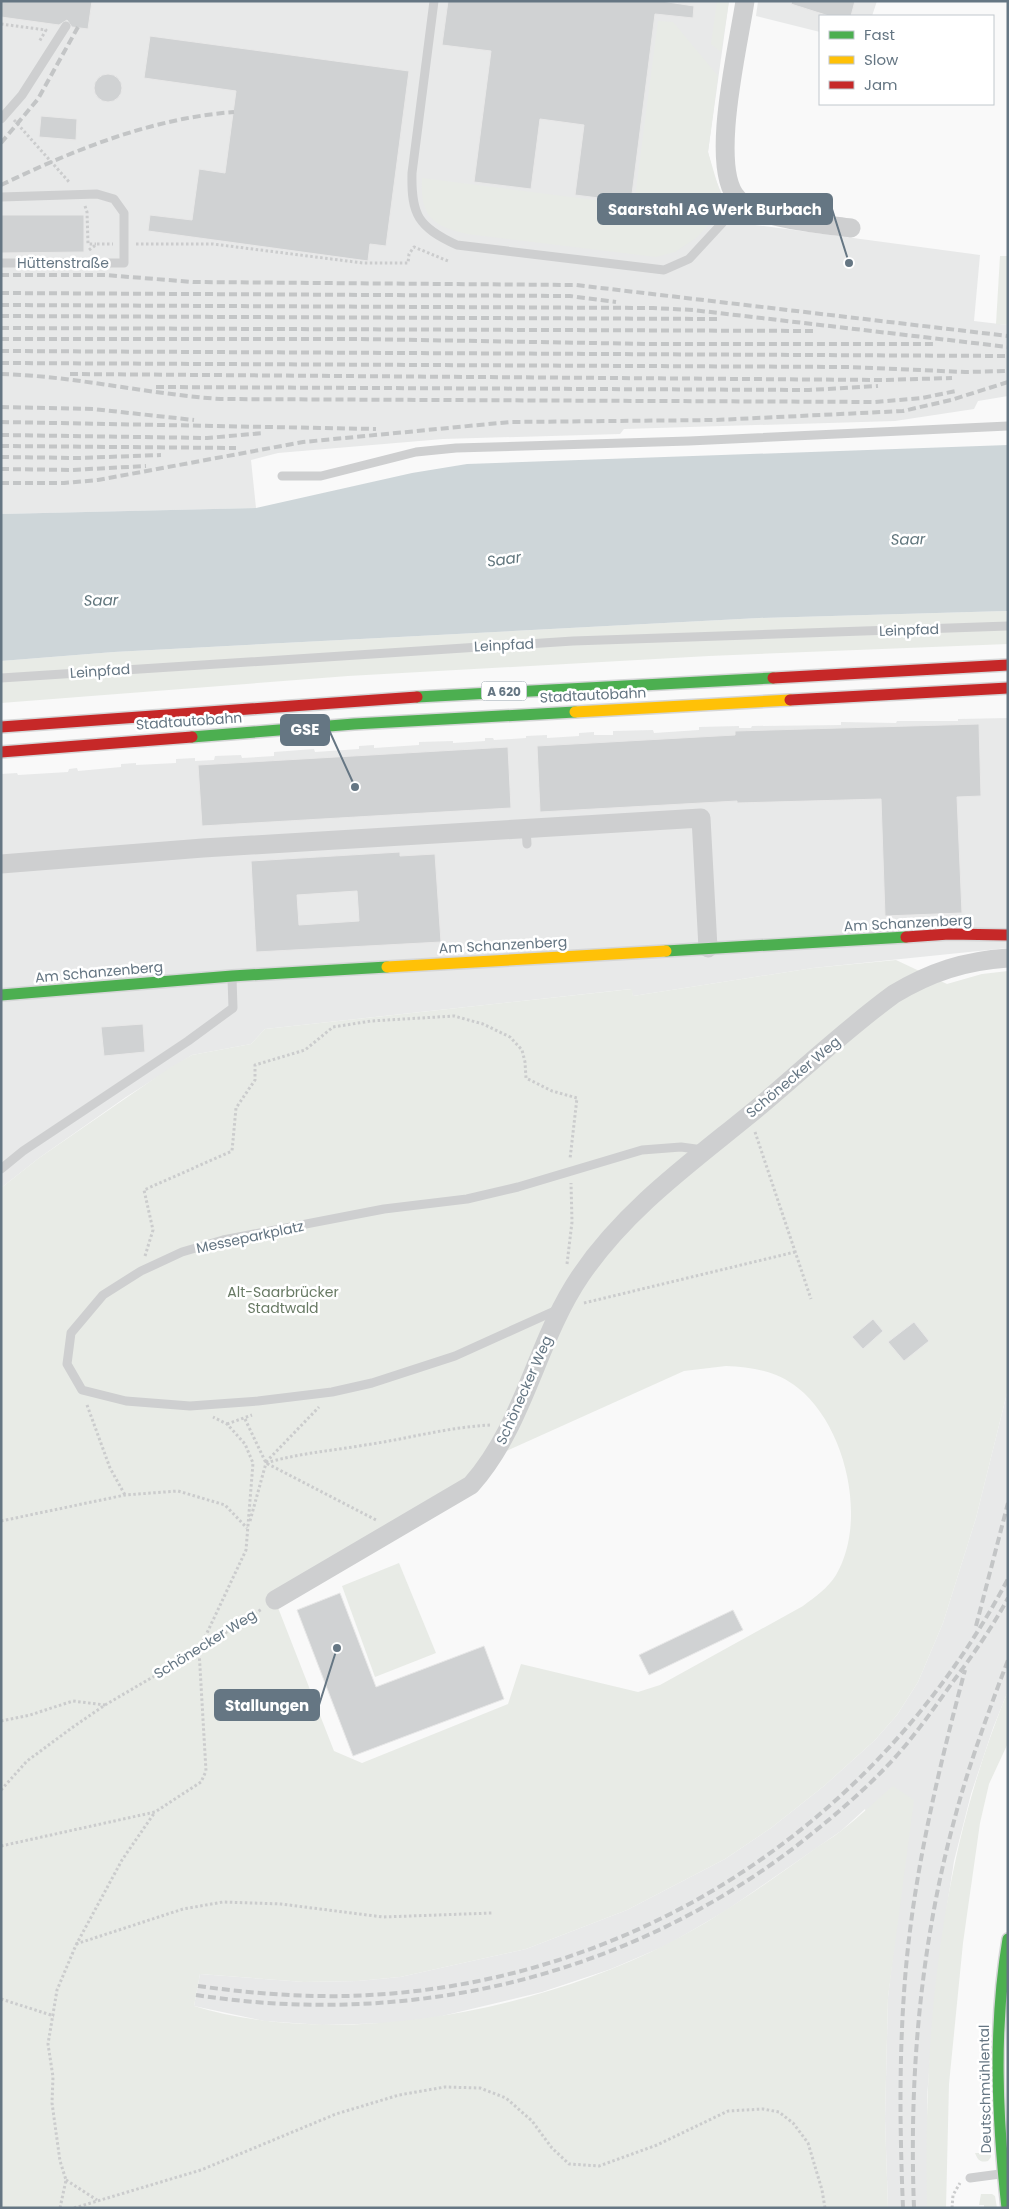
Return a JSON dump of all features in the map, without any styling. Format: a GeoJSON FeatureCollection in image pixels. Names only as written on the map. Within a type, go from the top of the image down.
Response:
{"type":"FeatureCollection","features":[{"type":"Feature","properties":{"kind":"main road","name":"Stadtautobahn"},"geometry":{"type":"LineString","coordinates":[[1,727],[361,699],[1008,665]]}},
{"type":"Feature","properties":{"kind":"main road","name":"Stadtautobahn"},"geometry":{"type":"LineString","coordinates":[[1,752],[374,723],[1008,688]]}},
{"type":"Feature","properties":{"kind":"main road","name":"Am Schanzenberg"},"geometry":{"type":"LineString","coordinates":[[1,996],[232,976],[949,934],[1008,935]]}},
{"type":"Feature","properties":{"kind":"main road","name":"Deutschmühlental"},"geometry":{"type":"LineString","coordinates":[[1007,2208],[998,2109],[997,2036],[1001,1979],[1008,1939]]}},
{"type":"Feature","properties":{"kind":"street"},"geometry":{"type":"LineString","coordinates":[[745,1],[723,142],[726,176],[738,199],[763,212],[790,219],[851,228]]}},
{"type":"Feature","properties":{"kind":"street"},"geometry":{"type":"LineString","coordinates":[[1,864],[203,848],[527,836],[701,818],[708,948]]}},
{"type":"Feature","properties":{"kind":"street","name":"Schönecker Weg"},"geometry":{"type":"LineString","coordinates":[[275,1600],[471,1485],[493,1457],[512,1424],[559,1309],[600,1249],[620,1226],[672,1176],[749,1115],[872,1010],[918,979],[976,960],[1008,958]]}},
{"type":"Feature","properties":{"kind":"lane"},"geometry":{"type":"LineString","coordinates":[[434,1],[412,173],[412,196],[417,216],[437,236],[457,245],[664,270],[689,260],[726,219],[738,199]]}},
{"type":"Feature","properties":{"kind":"lane"},"geometry":{"type":"LineString","coordinates":[[4,116],[22,95],[66,26]]}},
{"type":"Feature","properties":{"kind":"lane","name":"Hüttenstraße"},"geometry":{"type":"LineString","coordinates":[[1,197],[97,194],[114,199],[124,212],[124,263],[1,263]]}},
{"type":"Feature","properties":{"kind":"lane"},"geometry":{"type":"LineString","coordinates":[[282,476],[322,476],[416,452],[456,448],[689,441],[1008,426]]}},
{"type":"Feature","properties":{"kind":"lane","name":"Leinpfad"},"geometry":{"type":"LineString","coordinates":[[1,678],[564,641],[1008,626]]}},
{"type":"Feature","properties":{"kind":"lane"},"geometry":{"type":"LineString","coordinates":[[1,1169],[23,1151],[188,1041],[233,1008],[232,976]]}},
{"type":"Feature","properties":{"kind":"lane","name":"Messeparkplatz"},"geometry":{"type":"LineString","coordinates":[[82,1390],[67,1364],[71,1334],[103,1295],[141,1271],[182,1252],[223,1240],[384,1209],[467,1199],[571,1172],[642,1150],[681,1147],[705,1150]]}},
{"type":"Feature","properties":{"kind":"lane"},"geometry":{"type":"LineString","coordinates":[[82,1390],[126,1401],[190,1406],[258,1401],[332,1392],[372,1383],[455,1356],[559,1309]]}},
{"type":"Feature","properties":{"kind":"lane"},"geometry":{"type":"LineString","coordinates":[[970,2178],[1003,2174]]}},
{"type":"Feature","properties":{"kind":"path"},"geometry":{"type":"LineString","coordinates":[[1,24],[46,30],[36,46]]}},
{"type":"Feature","properties":{"kind":"path"},"geometry":{"type":"LineString","coordinates":[[4,116],[80,194],[87,212],[88,244],[97,244]]}},
{"type":"Feature","properties":{"kind":"path"},"geometry":{"type":"LineString","coordinates":[[124,244],[213,244],[364,264],[408,263],[409,254],[414,247],[448,261]]}},
{"type":"Feature","properties":{"kind":"path"},"geometry":{"type":"LineString","coordinates":[[141,1271],[152,1230],[144,1190],[232,1150],[236,1108],[255,1080],[255,1065],[305,1050],[332,1027],[371,1020],[454,1016],[496,1029],[510,1037],[522,1050],[526,1062],[526,1078],[552,1091],[577,1098],[569,1153],[572,1222],[566,1266]]}},
{"type":"Feature","properties":{"kind":"path"},"geometry":{"type":"LineString","coordinates":[[749,1115],[811,1299]]}},
{"type":"Feature","properties":{"kind":"path"},"geometry":{"type":"LineString","coordinates":[[559,1309],[795,1252]]}},
{"type":"Feature","properties":{"kind":"path"},"geometry":{"type":"LineString","coordinates":[[82,1390],[110,1468],[125,1495]]}},
{"type":"Feature","properties":{"kind":"path"},"geometry":{"type":"LineString","coordinates":[[247,1528],[266,1463],[332,1392]]}},
{"type":"Feature","properties":{"kind":"path"},"geometry":{"type":"LineString","coordinates":[[1,1846],[155,1812],[201,1782],[206,1771],[199,1650],[246,1550],[253,1463],[245,1444],[227,1424],[190,1406]]}},
{"type":"Feature","properties":{"kind":"path"},"geometry":{"type":"LineString","coordinates":[[245,1419],[266,1463],[395,1530]]}},
{"type":"Feature","properties":{"kind":"path"},"geometry":{"type":"LineString","coordinates":[[266,1463],[293,1455],[365,1446],[470,1426],[512,1424]]}},
{"type":"Feature","properties":{"kind":"path"},"geometry":{"type":"LineString","coordinates":[[1,1521],[125,1495],[178,1491],[225,1505],[247,1528]]}},
{"type":"Feature","properties":{"kind":"path","name":"Schönecker Weg"},"geometry":{"type":"LineString","coordinates":[[1,1790],[27,1761],[104,1705],[199,1650],[275,1600]]}},
{"type":"Feature","properties":{"kind":"path"},"geometry":{"type":"LineString","coordinates":[[1,1720],[30,1715],[73,1701],[104,1705]]}},
{"type":"Feature","properties":{"kind":"path"},"geometry":{"type":"LineString","coordinates":[[60,2208],[66,2180],[60,2161],[52,2103],[53,2076],[48,2044],[58,1990],[76,1944],[122,1860],[155,1812]]}},
{"type":"Feature","properties":{"kind":"path"},"geometry":{"type":"LineString","coordinates":[[76,1944],[183,1909],[223,1902],[281,1904],[383,1917],[492,1913]]}},
{"type":"Feature","properties":{"kind":"path"},"geometry":{"type":"LineString","coordinates":[[1,2000],[54,2016]]}},
{"type":"Feature","properties":{"kind":"path"},"geometry":{"type":"LineString","coordinates":[[74,2208],[202,2170],[336,2114],[399,2095],[445,2087],[480,2088],[506,2098],[532,2121],[552,2148],[569,2164],[599,2166],[657,2145],[728,2111],[763,2109],[779,2112],[793,2123],[808,2143],[822,2190],[825,2208]]}},
{"type":"Feature","properties":{"kind":"path"},"geometry":{"type":"LineString","coordinates":[[952,2208],[953,2195],[958,2183],[970,2178]]}},
{"type":"Feature","properties":{"kind":"path"},"geometry":{"type":"LineString","coordinates":[[66,2180],[98,2200]]}},
{"type":"Feature","properties":{"kind":"shaded area"},"geometry":{"type":"Polygon","coordinates":[[[1,1],[729,1],[708,152],[714,175],[733,222],[980,255],[974,321],[1008,325],[1008,396],[978,401],[974,409],[895,421],[624,429],[620,434],[443,439],[278,453],[251,460],[256,508],[1,514],[1,1]]]}},
{"type":"Feature","properties":{"kind":"shaded area"},"geometry":{"type":"Polygon","coordinates":[[[758,1],[877,1],[872,15],[819,15],[819,32],[756,16],[758,1]]]}},
{"type":"Feature","properties":{"kind":"shaded area"},"geometry":{"type":"Polygon","coordinates":[[[1008,718],[1008,948],[813,968],[633,996],[631,989],[265,1029],[251,1044],[192,1055],[126,1097],[39,1158],[1,1188],[1,774],[17,773],[18,775],[68,772],[69,769],[77,768],[78,771],[121,767],[121,764],[136,763],[136,765],[176,763],[176,759],[214,760],[215,756],[241,755],[242,758],[274,756],[274,752],[314,749],[315,752],[359,749],[359,746],[374,745],[374,748],[419,745],[419,742],[453,741],[453,743],[485,741],[485,738],[493,738],[494,740],[547,735],[547,738],[579,736],[579,733],[594,732],[594,735],[613,735],[613,731],[653,730],[654,733],[699,730],[699,727],[739,726],[739,728],[751,728],[752,726],[841,725],[841,722],[896,723],[897,721],[958,721],[958,719],[1008,718]]]}},
{"type":"Feature","properties":{"kind":"shaded area"},"geometry":{"type":"Polygon","coordinates":[[[1008,1389],[1008,1691],[993,1728],[971,1794],[954,1861],[932,2035],[927,2097],[927,2208],[888,2208],[885,2119],[888,1997],[896,1928],[865,1809],[841,1831],[727,1910],[667,1945],[611,1969],[542,1992],[438,2017],[392,2023],[322,2025],[264,2021],[194,2006],[200,1974],[304,1982],[358,1981],[400,1977],[526,1949],[627,1910],[725,1859],[771,1828],[824,1786],[875,1740],[897,1715],[918,1682],[943,1623],[976,1518],[1008,1389]]]}},
{"type":"Feature","properties":{"kind":"green space"},"geometry":{"type":"Polygon","coordinates":[[[717,1],[729,1],[721,52],[711,44],[717,1]]]}},
{"type":"Feature","properties":{"kind":"green space"},"geometry":{"type":"Polygon","coordinates":[[[658,21],[673,22],[718,76],[708,152],[723,203],[720,213],[696,238],[675,252],[656,257],[467,234],[444,227],[430,217],[423,201],[422,178],[634,205],[658,21]]]}},
{"type":"Feature","properties":{"kind":"green space"},"geometry":{"type":"Polygon","coordinates":[[[1000,256],[1008,256],[1008,325],[996,324],[1000,256]]]}},
{"type":"Feature","properties":{"kind":"green space"},"geometry":{"type":"Polygon","coordinates":[[[1006,611],[1008,644],[709,656],[348,676],[1,703],[1,661],[114,652],[759,618],[1006,611]]]}},
{"type":"Feature","properties":{"kind":"green space","name":"Alt-Saarbrücker Stadtwald"},"geometry":{"type":"Polygon","coordinates":[[[896,960],[947,984],[982,974],[1008,971],[1008,1389],[976,1518],[943,1623],[918,1682],[897,1715],[875,1740],[824,1786],[771,1828],[725,1859],[627,1910],[526,1949],[400,1977],[358,1981],[304,1982],[200,1974],[194,2006],[250,2019],[310,2024],[372,2023],[435,2017],[497,2005],[558,1988],[615,1968],[667,1944],[704,1923],[837,1834],[893,1786],[914,1800],[888,1997],[885,2119],[888,2208],[1,2208],[1,1188],[39,1158],[171,1067],[192,1055],[251,1044],[265,1029],[632,989],[633,996],[813,968],[896,960]],[[726,1366],[684,1371],[502,1453],[473,1488],[275,1600],[334,1751],[362,1763],[508,1704],[521,1664],[638,1692],[660,1685],[803,1606],[817,1596],[836,1575],[846,1553],[850,1528],[851,1502],[847,1475],[840,1450],[829,1426],[815,1405],[798,1388],[773,1374],[755,1369],[726,1366]]]}},
{"type":"Feature","properties":{"kind":"green space"},"geometry":{"type":"Polygon","coordinates":[[[399,1563],[436,1653],[375,1677],[342,1586],[399,1563]]]}},
{"type":"Feature","properties":{"kind":"green space"},"geometry":{"type":"Polygon","coordinates":[[[1008,1691],[1008,1743],[989,1784],[980,1823],[963,1943],[949,2084],[946,2208],[927,2208],[928,2076],[940,1945],[951,1880],[966,1816],[985,1753],[1008,1691]]]}},
{"type":"Feature","properties":{"kind":"green space"},"geometry":{"type":"Polygon","coordinates":[[[986,2134],[990,2134],[991,2157],[988,2161],[983,2162],[978,2159],[975,2153],[987,2153],[986,2134]]]}},
{"type":"Feature","properties":{"kind":"green space"},"geometry":{"type":"Polygon","coordinates":[[[981,2194],[992,2194],[995,2196],[997,2208],[984,2208],[984,2205],[979,2205],[981,2194]]]}},
{"type":"Feature","properties":{"kind":"water","name":"Saar"},"geometry":{"type":"Polygon","coordinates":[[[1008,445],[1008,611],[759,618],[114,652],[1,661],[1,514],[256,508],[412,473],[467,464],[1008,445]]]}},
{"type":"Feature","properties":{"kind":"building"},"geometry":{"type":"Polygon","coordinates":[[[1,1],[92,1],[88,29],[72,27],[67,20],[59,25],[1,17],[1,1]]]}},
{"type":"Feature","properties":{"kind":"building"},"geometry":{"type":"Polygon","coordinates":[[[448,1],[661,1],[694,6],[693,18],[655,14],[631,202],[575,195],[584,125],[540,119],[531,189],[474,182],[491,51],[442,45],[448,1]]]}},
{"type":"Feature","properties":{"kind":"building"},"geometry":{"type":"Polygon","coordinates":[[[792,1],[855,1],[851,15],[826,15],[791,4],[792,1]]]}},
{"type":"Feature","properties":{"kind":"building"},"geometry":{"type":"Polygon","coordinates":[[[150,36],[409,71],[386,246],[370,244],[368,261],[148,231],[150,215],[192,220],[199,169],[225,173],[236,91],[144,78],[150,36]]]}},
{"type":"Feature","properties":{"kind":"building"},"geometry":{"type":"Polygon","coordinates":[[[108,74],[118,78],[122,88],[118,98],[108,102],[98,98],[94,88],[98,78],[108,74]]]}},
{"type":"Feature","properties":{"kind":"building"},"geometry":{"type":"Polygon","coordinates":[[[41,116],[77,119],[76,140],[39,137],[41,116]]]}},
{"type":"Feature","properties":{"kind":"building"},"geometry":{"type":"Polygon","coordinates":[[[1,215],[84,215],[84,252],[1,253],[1,215]]]}},
{"type":"Feature","properties":{"kind":"building"},"geometry":{"type":"Polygon","coordinates":[[[979,724],[981,796],[957,797],[962,913],[885,916],[881,799],[737,803],[737,801],[540,812],[537,746],[735,735],[735,731],[979,724]]]}},
{"type":"Feature","properties":{"kind":"building"},"geometry":{"type":"Polygon","coordinates":[[[508,747],[511,808],[202,826],[198,765],[508,747]]]}},
{"type":"Feature","properties":{"kind":"building"},"geometry":{"type":"Polygon","coordinates":[[[400,852],[400,856],[435,854],[441,942],[256,952],[251,861],[400,852]],[[357,891],[297,895],[299,925],[359,921],[357,891]]]}},
{"type":"Feature","properties":{"kind":"building"},"geometry":{"type":"Polygon","coordinates":[[[143,1024],[145,1052],[104,1056],[101,1027],[143,1024]]]}},
{"type":"Feature","properties":{"kind":"building"},"geometry":{"type":"Polygon","coordinates":[[[873,1319],[883,1331],[863,1349],[852,1337],[873,1319]]]}},
{"type":"Feature","properties":{"kind":"building"},"geometry":{"type":"Polygon","coordinates":[[[914,1322],[929,1341],[904,1361],[888,1342],[914,1322]]]}},
{"type":"Feature","properties":{"kind":"building"},"geometry":{"type":"Polygon","coordinates":[[[340,1593],[376,1687],[484,1646],[504,1699],[353,1756],[297,1610],[340,1593]]]}},
{"type":"Feature","properties":{"kind":"building"},"geometry":{"type":"Polygon","coordinates":[[[733,1610],[743,1630],[649,1675],[639,1655],[733,1610]]]}},
{"type":"Feature","properties":{"kind":"railway"},"geometry":{"type":"LineString","coordinates":[[1,143],[38,99],[78,27]]}},
{"type":"Feature","properties":{"kind":"railway"},"geometry":{"type":"LineString","coordinates":[[1,185],[85,148],[114,138],[173,121],[203,115],[234,112]]}},
{"type":"Feature","properties":{"kind":"railway"},"geometry":{"type":"LineString","coordinates":[[1,275],[105,275],[193,282],[576,285],[1008,336]]}},
{"type":"Feature","properties":{"kind":"railway"},"geometry":{"type":"LineString","coordinates":[[1,293],[570,296],[616,302]]}},
{"type":"Feature","properties":{"kind":"railway"},"geometry":{"type":"LineString","coordinates":[[1,305],[653,308],[693,310],[1008,347]]}},
{"type":"Feature","properties":{"kind":"railway"},"geometry":{"type":"LineString","coordinates":[[1,316],[719,319]]}},
{"type":"Feature","properties":{"kind":"railway"},"geometry":{"type":"LineString","coordinates":[[1,328],[816,331]]}},
{"type":"Feature","properties":{"kind":"railway"},"geometry":{"type":"LineString","coordinates":[[1,339],[360,339],[651,344],[934,344]]}},
{"type":"Feature","properties":{"kind":"railway"},"geometry":{"type":"LineString","coordinates":[[1,351],[1008,356]]}},
{"type":"Feature","properties":{"kind":"railway"},"geometry":{"type":"LineString","coordinates":[[1,363],[849,367],[965,372],[1008,371]]}},
{"type":"Feature","properties":{"kind":"railway"},"geometry":{"type":"LineString","coordinates":[[1,374],[84,381],[193,397],[220,399],[875,402],[922,398],[956,391]]}},
{"type":"Feature","properties":{"kind":"railway"},"geometry":{"type":"LineString","coordinates":[[70,374],[882,380],[952,378]]}},
{"type":"Feature","properties":{"kind":"railway"},"geometry":{"type":"LineString","coordinates":[[1,483],[64,483],[98,480],[303,442],[510,422],[716,420],[903,411],[951,400],[1008,382]]}},
{"type":"Feature","properties":{"kind":"railway"},"geometry":{"type":"LineString","coordinates":[[156,387],[809,390],[878,386]]}},
{"type":"Feature","properties":{"kind":"railway"},"geometry":{"type":"LineString","coordinates":[[1,407],[93,409],[194,420]]}},
{"type":"Feature","properties":{"kind":"railway"},"geometry":{"type":"LineString","coordinates":[[1,422],[376,429]]}},
{"type":"Feature","properties":{"kind":"railway"},"geometry":{"type":"LineString","coordinates":[[1,435],[207,438],[264,433]]}},
{"type":"Feature","properties":{"kind":"railway"},"geometry":{"type":"LineString","coordinates":[[1,446],[236,448]]}},
{"type":"Feature","properties":{"kind":"railway"},"geometry":{"type":"LineString","coordinates":[[1,457],[78,458],[161,455]]}},
{"type":"Feature","properties":{"kind":"railway"},"geometry":{"type":"LineString","coordinates":[[1,469],[72,470],[146,466]]}},
{"type":"Feature","properties":{"kind":"railway"},"geometry":{"type":"LineString","coordinates":[[976,1626],[1008,1503]]}},
{"type":"Feature","properties":{"kind":"railway"},"geometry":{"type":"LineString","coordinates":[[198,1986],[236,1991],[310,1996],[348,1996],[452,1986],[552,1962],[646,1926],[735,1877],[816,1817],[889,1747],[954,1668],[1008,1579]]}},
{"type":"Feature","properties":{"kind":"railway"},"geometry":{"type":"LineString","coordinates":[[196,1995],[276,2003],[355,2004],[434,1997],[511,1983],[586,1960],[659,1930],[729,1892],[795,1847],[862,1790],[887,1766],[920,1728],[982,1642],[1008,1598]]}},
{"type":"Feature","properties":{"kind":"railway"},"geometry":{"type":"LineString","coordinates":[[914,2208],[913,2110],[915,2062],[919,2013],[933,1916],[942,1868],[960,1801],[979,1740],[1008,1660]]}},
{"type":"Feature","properties":{"kind":"railway"},"geometry":{"type":"LineString","coordinates":[[903,2208],[901,2073],[902,2020],[907,1952],[919,1871],[935,1790],[965,1670]]}},
{"type":"Feature","properties":{"kind":"traffic: fast"},"geometry":{"type":"LineString","coordinates":[[417,697],[773,678]]}},
{"type":"Feature","properties":{"kind":"traffic: fast"},"geometry":{"type":"LineString","coordinates":[[192,737],[354,724],[575,712]]}},
{"type":"Feature","properties":{"kind":"traffic: fast"},"geometry":{"type":"LineString","coordinates":[[666,951],[906,937]]}},
{"type":"Feature","properties":{"kind":"traffic: fast"},"geometry":{"type":"LineString","coordinates":[[1,995],[232,976],[387,967]]}},
{"type":"Feature","properties":{"kind":"traffic: fast"},"geometry":{"type":"LineString","coordinates":[[1007,2208],[999,2107],[998,2040],[1003,1973],[1008,1939]]}},
{"type":"Feature","properties":{"kind":"traffic: slow"},"geometry":{"type":"LineString","coordinates":[[575,712],[790,700]]}},
{"type":"Feature","properties":{"kind":"traffic: slow"},"geometry":{"type":"LineString","coordinates":[[387,967],[666,951]]}},
{"type":"Feature","properties":{"kind":"traffic: jam"},"geometry":{"type":"LineString","coordinates":[[773,678],[1008,665]]}},
{"type":"Feature","properties":{"kind":"traffic: jam"},"geometry":{"type":"LineString","coordinates":[[790,700],[1008,688]]}},
{"type":"Feature","properties":{"kind":"traffic: jam"},"geometry":{"type":"LineString","coordinates":[[1,727],[417,697]]}},
{"type":"Feature","properties":{"kind":"traffic: jam"},"geometry":{"type":"LineString","coordinates":[[1,752],[192,737]]}},
{"type":"Feature","properties":{"kind":"traffic: jam"},"geometry":{"type":"LineString","coordinates":[[906,937],[949,934],[1008,935]]}},
{"type":"Feature","properties":{"kind":"place","name":"Saarstahl AG Werk Burbach"},"geometry":{"type":"Point","coordinates":[849,263]}},
{"type":"Feature","properties":{"kind":"place","name":"GSE"},"geometry":{"type":"Point","coordinates":[355,787]}},
{"type":"Feature","properties":{"kind":"place","name":"Stallungen"},"geometry":{"type":"Point","coordinates":[337,1648]}}]}
